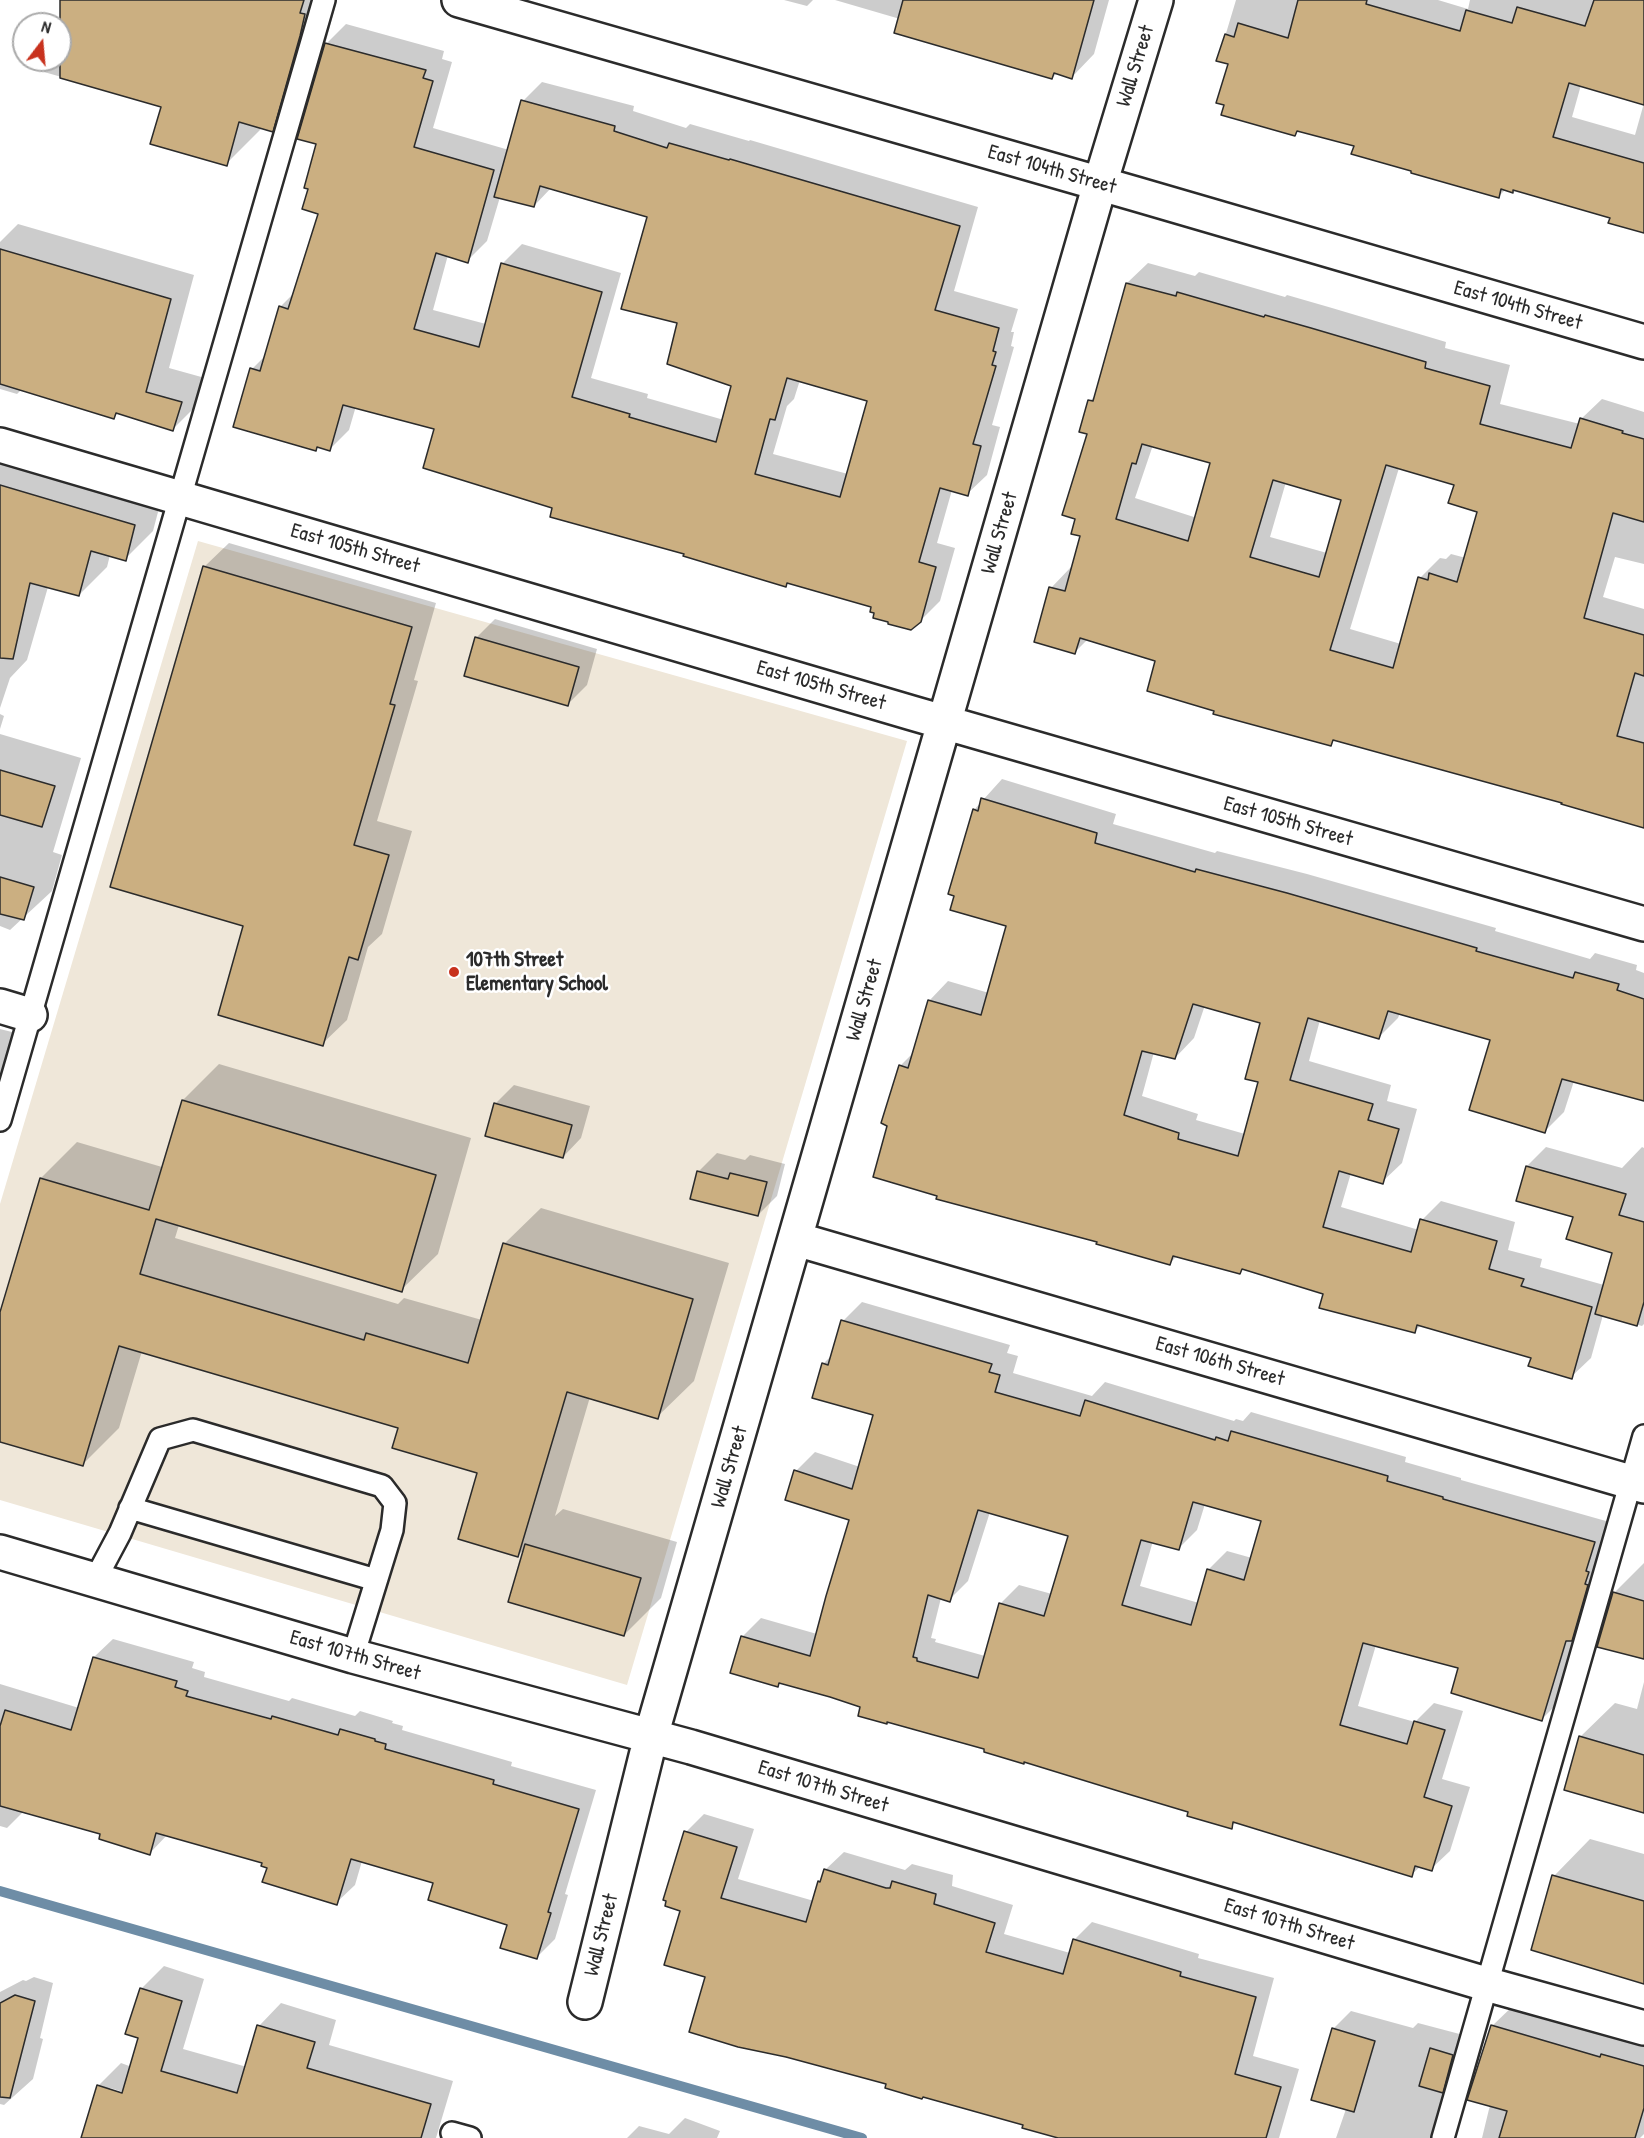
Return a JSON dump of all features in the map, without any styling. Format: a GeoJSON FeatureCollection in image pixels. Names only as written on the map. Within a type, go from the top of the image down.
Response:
{"type":"FeatureCollection","features":[{"type":"Feature","properties":{"kind":"street","name":"East 104th Street"},"geometry":{"type":"LineString","coordinates":[[459,0],[1100,183],[1644,342]]}},
{"type":"Feature","properties":{"kind":"street","name":"Wall Street"},"geometry":{"type":"LineString","coordinates":[[585,2002],[651,1736],[1100,183],[1156,0]]}},
{"type":"Feature","properties":{"kind":"street","name":"East 105th Street"},"geometry":{"type":"LineString","coordinates":[[0,445],[945,723],[1644,924]]}},
{"type":"Feature","properties":{"kind":"street","name":"East 106th Street"},"geometry":{"type":"LineString","coordinates":[[796,1239],[1637,1484]]}},
{"type":"Feature","properties":{"kind":"street","name":"East 107th Street"},"geometry":{"type":"LineString","coordinates":[[0,1552],[352,1656],[651,1736],[1486,1984],[1644,2028]]}},
{"type":"Feature","properties":{"kind":"lane"},"geometry":{"type":"LineString","coordinates":[[0,1120],[15,1011],[179,497],[324,0]]}},
{"type":"Feature","properties":{"kind":"lane"},"geometry":{"type":"LineString","coordinates":[[95,1580],[130,1508],[160,1438],[193,1430],[382,1486],[395,1503],[392,1530],[352,1656]]}},
{"type":"Feature","properties":{"kind":"lane"},"geometry":{"type":"LineString","coordinates":[[1443,2138],[1486,1984],[1637,1484],[1644,1436]]}},
{"type":"Feature","properties":{"kind":"lane"},"geometry":{"type":"LineString","coordinates":[[130,1508],[376,1580]]}},
{"type":"Feature","properties":{"kind":"shaded area","name":"107th Street Elementary School"},"geometry":{"type":"Polygon","coordinates":[[[198,541],[907,741],[627,1685],[0,1500],[0,1204],[198,541]]]}},
{"type":"Feature","properties":{"kind":"building"},"geometry":{"type":"Polygon","coordinates":[[[60,0],[304,0],[300,13],[305,14],[273,132],[239,122],[227,166],[150,144],[161,107],[60,78],[60,72],[72,72],[72,12],[60,12],[60,0]]]}},
{"type":"Feature","properties":{"kind":"building"},"geometry":{"type":"Polygon","coordinates":[[[903,0],[1094,0],[1072,79],[1054,73],[1052,79],[894,33],[903,0]]]}},
{"type":"Feature","properties":{"kind":"building"},"geometry":{"type":"Polygon","coordinates":[[[1298,0],[1367,0],[1366,4],[1460,31],[1466,10],[1512,23],[1517,7],[1585,26],[1594,0],[1644,0],[1644,105],[1569,83],[1553,137],[1644,163],[1644,233],[1608,223],[1610,218],[1513,190],[1513,193],[1501,189],[1499,198],[1351,154],[1354,146],[1297,131],[1295,136],[1221,115],[1224,105],[1216,103],[1228,64],[1216,61],[1225,34],[1234,37],[1238,23],[1288,38],[1298,0]]]}},
{"type":"Feature","properties":{"kind":"building"},"geometry":{"type":"Polygon","coordinates":[[[325,43],[426,70],[423,78],[433,81],[414,147],[494,170],[468,263],[436,253],[414,329],[479,347],[501,263],[602,292],[572,397],[630,414],[629,417],[716,442],[731,386],[667,364],[677,323],[621,309],[647,217],[540,186],[534,207],[494,197],[521,100],[615,126],[614,131],[667,148],[669,143],[730,159],[960,226],[935,310],[999,328],[993,351],[996,352],[992,365],[996,366],[973,444],[981,446],[968,496],[940,488],[919,562],[936,567],[921,622],[911,630],[888,624],[888,622],[873,618],[874,613],[870,612],[871,607],[787,583],[786,587],[683,556],[684,554],[550,517],[552,508],[423,468],[434,429],[343,405],[330,451],[317,447],[316,451],[233,427],[250,368],[260,371],[279,306],[288,309],[318,214],[302,209],[308,189],[304,188],[316,144],[297,139],[325,43]],[[787,378],[775,420],[770,419],[755,474],[840,497],[867,401],[787,378]]]}},
{"type":"Feature","properties":{"kind":"building"},"geometry":{"type":"Polygon","coordinates":[[[0,249],[171,299],[146,392],[182,402],[173,431],[116,413],[114,419],[0,384],[0,249]]]}},
{"type":"Feature","properties":{"kind":"building"},"geometry":{"type":"Polygon","coordinates":[[[1126,283],[1176,296],[1177,292],[1311,328],[1426,362],[1425,368],[1490,386],[1480,424],[1571,448],[1580,418],[1644,439],[1644,522],[1613,513],[1584,618],[1644,635],[1644,676],[1635,673],[1617,736],[1644,743],[1644,828],[1333,740],[1331,746],[1213,714],[1214,711],[1147,691],[1155,661],[1080,638],[1075,654],[1034,642],[1049,587],[1065,591],[1080,536],[1071,534],[1075,519],[1062,515],[1087,434],[1079,432],[1088,400],[1093,401],[1126,283]],[[1142,444],[1136,464],[1132,463],[1116,519],[1188,541],[1210,463],[1142,444]],[[1386,465],[1330,650],[1393,668],[1418,577],[1428,580],[1429,573],[1457,582],[1477,512],[1448,503],[1454,485],[1386,465]],[[1273,480],[1250,557],[1319,577],[1341,500],[1273,480]]]}},
{"type":"Feature","properties":{"kind":"building"},"geometry":{"type":"Polygon","coordinates":[[[0,485],[135,525],[126,561],[91,551],[79,596],[30,583],[13,659],[0,658],[0,485]]]}},
{"type":"Feature","properties":{"kind":"building"},"geometry":{"type":"Polygon","coordinates":[[[203,566],[412,627],[390,704],[395,705],[354,845],[389,855],[358,960],[349,957],[323,1046],[218,1015],[243,926],[110,887],[203,566]]]}},
{"type":"Feature","properties":{"kind":"building"},"geometry":{"type":"Polygon","coordinates":[[[475,637],[579,667],[568,706],[464,676],[475,637]]]}},
{"type":"Feature","properties":{"kind":"building"},"geometry":{"type":"Polygon","coordinates":[[[0,770],[55,786],[42,827],[0,815],[0,770]]]}},
{"type":"Feature","properties":{"kind":"building"},"geometry":{"type":"Polygon","coordinates":[[[981,798],[1097,833],[1095,843],[1195,872],[1196,869],[1287,893],[1573,978],[1575,972],[1619,984],[1617,990],[1644,999],[1644,1101],[1562,1079],[1545,1133],[1469,1110],[1490,1040],[1388,1011],[1379,1039],[1308,1018],[1290,1080],[1373,1104],[1368,1120],[1399,1129],[1383,1184],[1339,1171],[1323,1227],[1411,1252],[1420,1219],[1497,1241],[1489,1269],[1524,1279],[1521,1286],[1592,1307],[1572,1379],[1528,1366],[1531,1358],[1417,1325],[1415,1333],[1319,1308],[1323,1294],[1242,1269],[1240,1274],[1173,1256],[1170,1265],[1096,1244],[1097,1242],[936,1199],[937,1196],[873,1177],[887,1126],[881,1123],[899,1065],[908,1068],[928,1000],[981,1015],[1006,926],[950,910],[954,896],[948,894],[973,809],[978,811],[981,798]],[[1193,1004],[1175,1059],[1142,1051],[1124,1115],[1179,1133],[1178,1139],[1238,1156],[1258,1082],[1245,1079],[1260,1023],[1193,1004]]]}},
{"type":"Feature","properties":{"kind":"building"},"geometry":{"type":"Polygon","coordinates":[[[0,877],[34,887],[24,920],[0,914],[0,877]]]}},
{"type":"Feature","properties":{"kind":"building"},"geometry":{"type":"Polygon","coordinates":[[[182,1100],[436,1175],[402,1292],[156,1219],[140,1274],[364,1340],[366,1333],[468,1363],[503,1243],[693,1299],[658,1419],[567,1392],[518,1557],[458,1539],[477,1473],[392,1448],[398,1428],[119,1346],[83,1466],[0,1442],[0,1312],[40,1178],[149,1210],[182,1100]]]}},
{"type":"Feature","properties":{"kind":"building"},"geometry":{"type":"Polygon","coordinates":[[[494,1103],[572,1125],[563,1158],[485,1136],[494,1103]]]}},
{"type":"Feature","properties":{"kind":"building"},"geometry":{"type":"Polygon","coordinates":[[[1526,1166],[1626,1194],[1619,1215],[1644,1222],[1644,1302],[1637,1326],[1595,1314],[1612,1253],[1566,1239],[1573,1217],[1516,1201],[1526,1166]]]}},
{"type":"Feature","properties":{"kind":"building"},"geometry":{"type":"Polygon","coordinates":[[[697,1171],[728,1179],[730,1173],[767,1182],[758,1216],[690,1199],[697,1171]]]}},
{"type":"Feature","properties":{"kind":"building"},"geometry":{"type":"Polygon","coordinates":[[[841,1320],[992,1364],[989,1372],[1000,1375],[995,1392],[1080,1416],[1085,1400],[1215,1440],[1216,1437],[1228,1441],[1231,1431],[1388,1476],[1387,1481],[1443,1497],[1443,1499],[1595,1542],[1586,1571],[1589,1572],[1585,1584],[1588,1585],[1572,1641],[1566,1641],[1542,1721],[1451,1693],[1458,1668],[1363,1643],[1340,1725],[1407,1744],[1414,1721],[1445,1730],[1424,1797],[1452,1806],[1432,1871],[1415,1866],[1412,1877],[1233,1822],[1232,1829],[1187,1816],[1188,1812],[984,1752],[984,1749],[858,1716],[860,1707],[830,1697],[779,1683],[778,1687],[730,1673],[741,1636],[810,1656],[849,1520],[785,1500],[794,1470],[852,1489],[873,1415],[812,1398],[822,1363],[828,1365],[841,1320]],[[1193,1502],[1179,1550],[1141,1540],[1122,1605],[1191,1625],[1207,1569],[1244,1580],[1261,1521],[1193,1502]],[[978,1510],[950,1602],[928,1595],[913,1657],[917,1658],[917,1661],[978,1678],[999,1603],[1044,1616],[1068,1536],[978,1510]]]}},
{"type":"Feature","properties":{"kind":"building"},"geometry":{"type":"Polygon","coordinates":[[[525,1544],[641,1578],[624,1636],[508,1602],[525,1544]]]}},
{"type":"Feature","properties":{"kind":"building"},"geometry":{"type":"Polygon","coordinates":[[[1613,1592],[1644,1601],[1644,1659],[1597,1647],[1613,1592]]]}},
{"type":"Feature","properties":{"kind":"building"},"geometry":{"type":"Polygon","coordinates":[[[93,1657],[177,1681],[175,1687],[188,1691],[186,1696],[271,1719],[272,1716],[338,1735],[340,1729],[375,1739],[375,1741],[386,1744],[385,1749],[494,1780],[493,1784],[579,1809],[548,1912],[551,1913],[537,1959],[500,1948],[507,1925],[428,1900],[433,1883],[351,1859],[337,1905],[262,1882],[267,1868],[261,1866],[262,1863],[156,1833],[150,1855],[99,1839],[100,1834],[0,1806],[0,1726],[5,1710],[71,1730],[93,1657]]]}},
{"type":"Feature","properties":{"kind":"building"},"geometry":{"type":"Polygon","coordinates":[[[1579,1736],[1644,1755],[1644,1813],[1564,1790],[1579,1736]]]}},
{"type":"Feature","properties":{"kind":"building"},"geometry":{"type":"Polygon","coordinates":[[[684,1831],[737,1847],[721,1898],[806,1922],[818,1881],[820,1882],[824,1869],[886,1888],[890,1888],[892,1881],[936,1894],[934,1904],[995,1923],[986,1952],[1063,1974],[1073,1939],[1181,1972],[1180,1976],[1256,1997],[1235,2074],[1281,2087],[1266,2138],[1058,2138],[1022,2128],[1023,2125],[885,2088],[886,2084],[786,2057],[738,2047],[689,2032],[705,1977],[664,1965],[680,1911],[665,1906],[666,1901],[663,1900],[684,1831]]]}},
{"type":"Feature","properties":{"kind":"building"},"geometry":{"type":"Polygon","coordinates":[[[1552,1875],[1644,1901],[1644,1984],[1531,1950],[1552,1875]]]}},
{"type":"Feature","properties":{"kind":"building"},"geometry":{"type":"Polygon","coordinates":[[[140,1988],[182,2001],[161,2071],[237,2093],[257,2025],[315,2042],[307,2068],[431,2104],[421,2138],[81,2138],[97,2085],[122,2093],[138,2038],[125,2034],[140,1988]]]}},
{"type":"Feature","properties":{"kind":"building"},"geometry":{"type":"Polygon","coordinates":[[[15,1995],[35,2001],[10,2098],[0,2097],[0,2003],[15,1995]]]}},
{"type":"Feature","properties":{"kind":"building"},"geometry":{"type":"Polygon","coordinates":[[[1491,2025],[1600,2057],[1601,2054],[1644,2066],[1644,2108],[1635,2138],[1499,2138],[1507,2111],[1467,2100],[1491,2025]]]}},
{"type":"Feature","properties":{"kind":"building"},"geometry":{"type":"Polygon","coordinates":[[[1332,2028],[1375,2041],[1354,2112],[1311,2100],[1332,2028]]]}},
{"type":"Feature","properties":{"kind":"building"},"geometry":{"type":"Polygon","coordinates":[[[1430,2048],[1453,2055],[1443,2093],[1419,2086],[1430,2048]]]}},
{"type":"Feature","properties":{"kind":"waterway"},"geometry":{"type":"LineString","coordinates":[[0,1891],[862,2138]]}},
{"type":"Feature","properties":{"kind":"place","name":"107th Street Elementary School"},"geometry":{"type":"Point","coordinates":[454,972]}}]}
